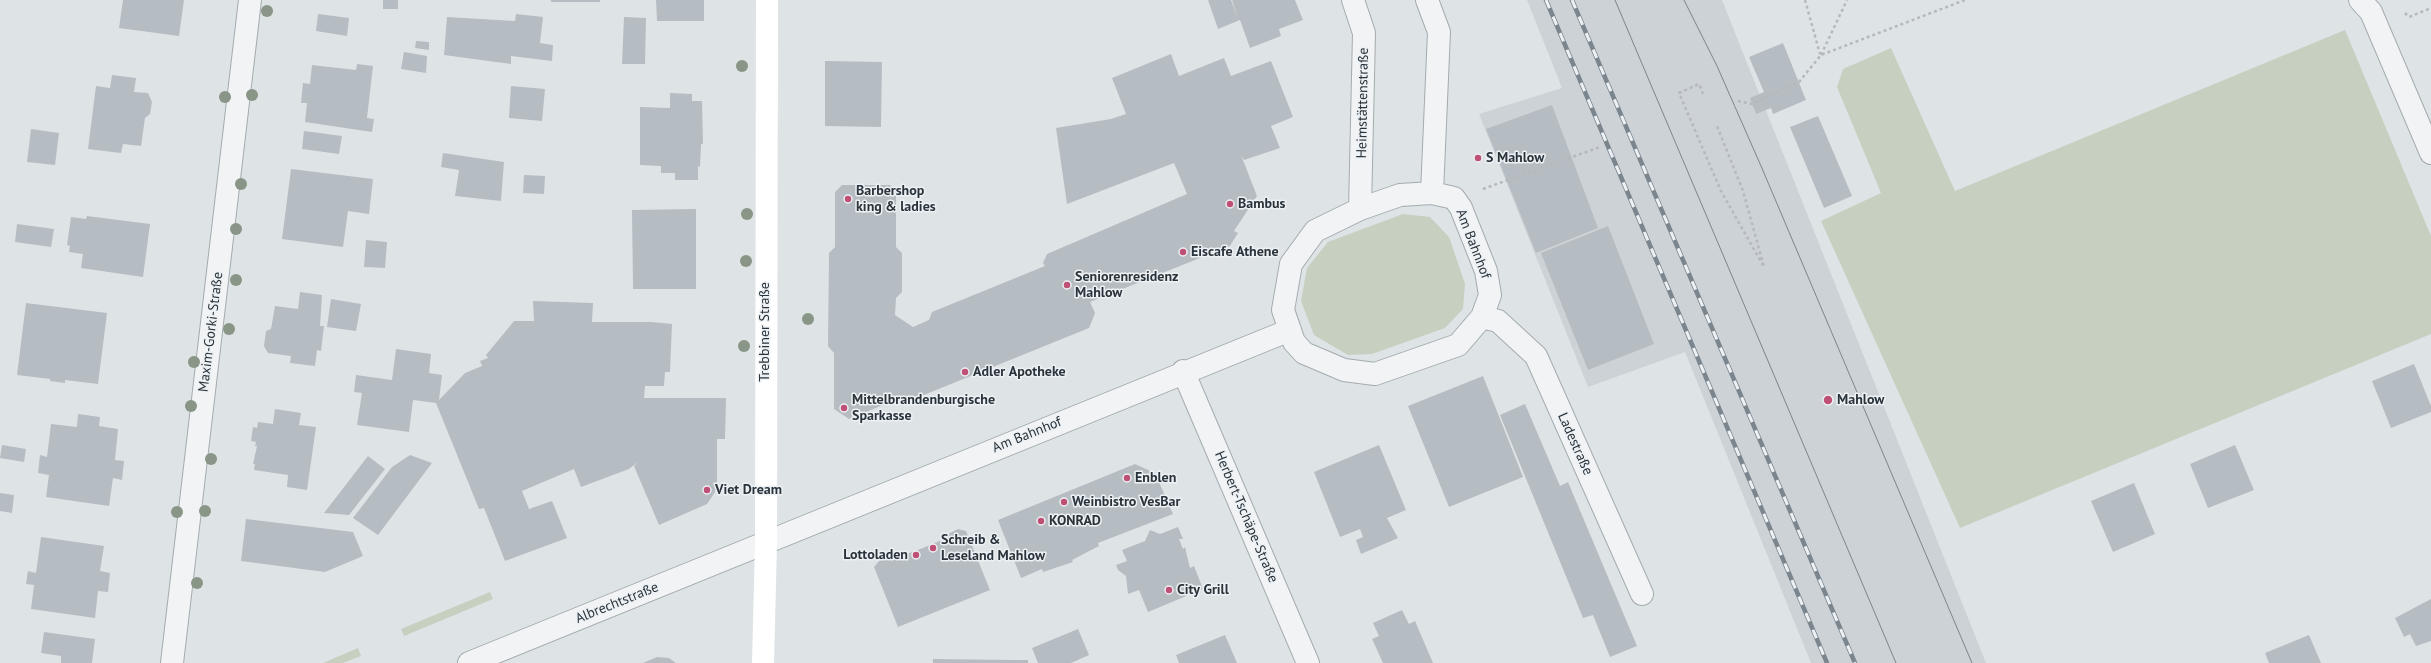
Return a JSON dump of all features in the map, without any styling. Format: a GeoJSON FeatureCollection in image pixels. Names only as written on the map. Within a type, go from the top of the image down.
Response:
{"type":"FeatureCollection","features":[{"type":"Feature","properties":{"kind":"main road","name":"Trebbiner Straße"},"geometry":{"type":"LineString","coordinates":[[763,663],[766,544],[767,0]]}},
{"type":"Feature","properties":{"kind":"street","name":"Maxim-Gorki-Straße"},"geometry":{"type":"LineString","coordinates":[[172,663],[250,0]]}},
{"type":"Feature","properties":{"kind":"street","name":"Heimstättenstraße"},"geometry":{"type":"LineString","coordinates":[[1353,0],[1364,33],[1360,208]]}},
{"type":"Feature","properties":{"kind":"street"},"geometry":{"type":"LineString","coordinates":[[1427,0],[1439,32],[1432,194]]}},
{"type":"Feature","properties":{"kind":"street"},"geometry":{"type":"LineString","coordinates":[[2360,0],[2371,12],[2431,153]]}},
{"type":"Feature","properties":{"kind":"street","name":"Am Bahnhof"},"geometry":{"type":"LineString","coordinates":[[1432,194],[1454,198],[1460,208],[1486,271],[1490,295],[1482,317],[1458,345],[1375,374],[1344,370],[1304,353],[1294,342],[1283,310],[1290,264],[1315,231],[1360,208],[1400,195],[1432,194]]}},
{"type":"Feature","properties":{"kind":"street","name":"Ladestraße"},"geometry":{"type":"LineString","coordinates":[[1482,317],[1498,321],[1536,356],[1642,594]]}},
{"type":"Feature","properties":{"kind":"street","name":"Am Bahnhof"},"geometry":{"type":"LineString","coordinates":[[766,544],[1182,371],[1290,330]]}},
{"type":"Feature","properties":{"kind":"street","name":"Herbert-Tschäpe-Straße"},"geometry":{"type":"LineString","coordinates":[[1182,371],[1308,663]]}},
{"type":"Feature","properties":{"kind":"street","name":"Albrechtstraße"},"geometry":{"type":"LineString","coordinates":[[469,663],[766,544]]}},
{"type":"Feature","properties":{"kind":"path"},"geometry":{"type":"LineString","coordinates":[[1806,0],[1820,55]]}},
{"type":"Feature","properties":{"kind":"path"},"geometry":{"type":"LineString","coordinates":[[1738,101],[1752,104],[1799,82],[1820,55],[1847,0]]}},
{"type":"Feature","properties":{"kind":"path"},"geometry":{"type":"LineString","coordinates":[[1820,55],[1965,0]]}},
{"type":"Feature","properties":{"kind":"path"},"geometry":{"type":"LineString","coordinates":[[2399,8],[2409,17],[2431,8]]}},
{"type":"Feature","properties":{"kind":"path"},"geometry":{"type":"LineString","coordinates":[[1703,94],[1699,84],[1679,93],[1721,191],[1764,267],[1743,191],[1717,126]]}},
{"type":"Feature","properties":{"kind":"path"},"geometry":{"type":"LineString","coordinates":[[1507,180],[1600,147]]}},
{"type":"Feature","properties":{"kind":"shaded area"},"geometry":{"type":"Polygon","coordinates":[[[1527,0],[1722,0],[1986,663],[1811,663],[1685,352],[1588,387],[1479,114],[1562,88],[1527,0]]]}},
{"type":"Feature","properties":{"kind":"green space"},"geometry":{"type":"Polygon","coordinates":[[[2345,30],[2431,236],[2431,334],[1960,528],[1821,221],[1881,193],[1837,87],[1843,69],[1891,48],[1955,191],[2345,30]]]}},
{"type":"Feature","properties":{"kind":"green space"},"geometry":{"type":"Polygon","coordinates":[[[1403,214],[1430,217],[1449,237],[1465,284],[1463,309],[1445,328],[1372,354],[1348,355],[1314,335],[1301,301],[1307,268],[1328,242],[1403,214]]]}},
{"type":"Feature","properties":{"kind":"green space"},"geometry":{"type":"Polygon","coordinates":[[[490,592],[493,599],[404,636],[401,629],[490,592]]]}},
{"type":"Feature","properties":{"kind":"green space"},"geometry":{"type":"Polygon","coordinates":[[[358,648],[361,656],[343,663],[323,663],[358,648]]]}},
{"type":"Feature","properties":{"kind":"building"},"geometry":{"type":"Polygon","coordinates":[[[123,0],[184,0],[179,36],[119,28],[123,0]]]}},
{"type":"Feature","properties":{"kind":"building"},"geometry":{"type":"Polygon","coordinates":[[[383,0],[398,0],[398,9],[383,9],[383,0]]]}},
{"type":"Feature","properties":{"kind":"building"},"geometry":{"type":"Polygon","coordinates":[[[551,0],[600,0],[600,2],[551,2],[551,0]]]}},
{"type":"Feature","properties":{"kind":"building"},"geometry":{"type":"Polygon","coordinates":[[[656,0],[704,0],[704,21],[657,21],[656,0]]]}},
{"type":"Feature","properties":{"kind":"building"},"geometry":{"type":"Polygon","coordinates":[[[1208,0],[1231,0],[1238,18],[1232,0],[1295,0],[1303,20],[1279,29],[1281,36],[1250,48],[1240,20],[1218,29],[1208,0]]]}},
{"type":"Feature","properties":{"kind":"building"},"geometry":{"type":"Polygon","coordinates":[[[318,14],[349,18],[347,36],[316,31],[318,14]]]}},
{"type":"Feature","properties":{"kind":"building"},"geometry":{"type":"Polygon","coordinates":[[[516,14],[543,17],[540,43],[553,45],[552,61],[511,56],[511,64],[444,55],[447,17],[515,21],[516,14]]]}},
{"type":"Feature","properties":{"kind":"building"},"geometry":{"type":"Polygon","coordinates":[[[624,17],[646,18],[645,64],[622,64],[624,17]]]}},
{"type":"Feature","properties":{"kind":"building"},"geometry":{"type":"Polygon","coordinates":[[[416,41],[429,42],[429,50],[415,48],[416,41]]]}},
{"type":"Feature","properties":{"kind":"building"},"geometry":{"type":"Polygon","coordinates":[[[1783,43],[1806,100],[1773,114],[1771,108],[1756,114],[1750,98],[1764,92],[1749,57],[1783,43]]]}},
{"type":"Feature","properties":{"kind":"building"},"geometry":{"type":"Polygon","coordinates":[[[404,52],[427,56],[426,73],[401,69],[404,52]]]}},
{"type":"Feature","properties":{"kind":"building"},"geometry":{"type":"Polygon","coordinates":[[[1171,54],[1179,76],[1224,58],[1231,76],[1271,61],[1293,117],[1271,126],[1280,148],[1244,160],[1241,155],[1257,196],[1234,231],[1238,233],[1230,246],[1090,302],[1095,313],[1089,328],[909,401],[900,398],[849,419],[834,409],[834,353],[828,346],[829,253],[835,247],[835,192],[842,185],[890,185],[896,192],[896,247],[902,253],[902,292],[896,298],[895,315],[913,327],[929,320],[932,312],[1045,266],[1043,263],[1047,254],[1187,194],[1174,163],[1067,204],[1056,128],[1111,119],[1126,114],[1112,78],[1171,54]]]}},
{"type":"Feature","properties":{"kind":"building"},"geometry":{"type":"Polygon","coordinates":[[[825,61],[882,62],[881,127],[825,126],[825,61]]]}},
{"type":"Feature","properties":{"kind":"building"},"geometry":{"type":"Polygon","coordinates":[[[357,64],[373,66],[367,118],[374,119],[372,132],[305,122],[307,103],[301,103],[303,83],[310,84],[312,65],[356,70],[357,64]]]}},
{"type":"Feature","properties":{"kind":"building"},"geometry":{"type":"Polygon","coordinates":[[[112,75],[136,78],[134,92],[148,93],[152,102],[150,114],[145,118],[141,146],[123,144],[121,153],[88,149],[96,86],[110,88],[112,75]]]}},
{"type":"Feature","properties":{"kind":"building"},"geometry":{"type":"Polygon","coordinates":[[[511,86],[545,89],[542,121],[509,118],[511,86]]]}},
{"type":"Feature","properties":{"kind":"building"},"geometry":{"type":"Polygon","coordinates":[[[670,93],[692,94],[692,101],[702,101],[703,144],[701,144],[698,180],[675,180],[675,173],[661,173],[661,166],[640,165],[640,107],[670,108],[670,93]]]}},
{"type":"Feature","properties":{"kind":"building"},"geometry":{"type":"Polygon","coordinates":[[[1552,105],[1598,228],[1536,253],[1486,129],[1552,105]]]}},
{"type":"Feature","properties":{"kind":"building"},"geometry":{"type":"Polygon","coordinates":[[[1818,116],[1852,196],[1824,208],[1790,127],[1818,116]]]}},
{"type":"Feature","properties":{"kind":"building"},"geometry":{"type":"Polygon","coordinates":[[[31,129],[59,133],[55,165],[27,162],[31,129]]]}},
{"type":"Feature","properties":{"kind":"building"},"geometry":{"type":"Polygon","coordinates":[[[304,131],[342,136],[339,154],[302,149],[304,131]]]}},
{"type":"Feature","properties":{"kind":"building"},"geometry":{"type":"Polygon","coordinates":[[[443,153],[504,162],[501,201],[455,196],[459,170],[441,167],[443,153]]]}},
{"type":"Feature","properties":{"kind":"building"},"geometry":{"type":"Polygon","coordinates":[[[291,169],[373,179],[369,214],[348,211],[343,247],[282,239],[291,169]]]}},
{"type":"Feature","properties":{"kind":"building"},"geometry":{"type":"Polygon","coordinates":[[[524,175],[545,176],[544,194],[523,193],[524,175]]]}},
{"type":"Feature","properties":{"kind":"building"},"geometry":{"type":"Polygon","coordinates":[[[696,209],[696,289],[633,289],[632,210],[696,209]]]}},
{"type":"Feature","properties":{"kind":"building"},"geometry":{"type":"Polygon","coordinates":[[[87,216],[150,224],[143,277],[81,268],[83,254],[69,252],[70,246],[67,245],[71,217],[86,219],[87,216]]]}},
{"type":"Feature","properties":{"kind":"building"},"geometry":{"type":"Polygon","coordinates":[[[17,224],[54,229],[51,247],[15,242],[17,224]]]}},
{"type":"Feature","properties":{"kind":"building"},"geometry":{"type":"Polygon","coordinates":[[[1608,226],[1654,344],[1588,370],[1541,253],[1608,226]]]}},
{"type":"Feature","properties":{"kind":"building"},"geometry":{"type":"Polygon","coordinates":[[[366,240],[387,242],[385,268],[364,267],[366,240]]]}},
{"type":"Feature","properties":{"kind":"building"},"geometry":{"type":"Polygon","coordinates":[[[300,292],[322,295],[320,326],[324,326],[321,351],[317,350],[315,366],[290,363],[291,356],[268,353],[264,346],[266,331],[271,329],[275,306],[298,309],[300,292]]]}},
{"type":"Feature","properties":{"kind":"building"},"geometry":{"type":"Polygon","coordinates":[[[331,299],[361,304],[356,331],[327,327],[331,299]]]}},
{"type":"Feature","properties":{"kind":"building"},"geometry":{"type":"Polygon","coordinates":[[[533,301],[593,303],[592,322],[651,322],[672,324],[670,372],[665,372],[664,386],[645,386],[644,398],[726,398],[725,439],[717,439],[717,485],[715,492],[707,504],[659,525],[634,466],[639,461],[629,469],[581,487],[574,469],[522,491],[529,509],[552,501],[567,538],[505,561],[484,508],[479,509],[436,403],[413,400],[409,432],[357,425],[362,393],[354,392],[356,375],[392,380],[396,349],[431,354],[429,373],[442,375],[439,400],[465,373],[482,366],[480,361],[488,358],[486,355],[514,321],[534,321],[533,301]]]}},
{"type":"Feature","properties":{"kind":"building"},"geometry":{"type":"Polygon","coordinates":[[[26,303],[107,313],[98,384],[65,380],[65,383],[50,381],[50,379],[17,375],[26,303]]]}},
{"type":"Feature","properties":{"kind":"building"},"geometry":{"type":"Polygon","coordinates":[[[2414,364],[2431,406],[2431,412],[2391,428],[2372,381],[2414,364]]]}},
{"type":"Feature","properties":{"kind":"building"},"geometry":{"type":"Polygon","coordinates":[[[1483,376],[1523,477],[1449,507],[1408,406],[1483,376]]]}},
{"type":"Feature","properties":{"kind":"building"},"geometry":{"type":"Polygon","coordinates":[[[1525,404],[1560,486],[1568,482],[1637,646],[1610,657],[1593,615],[1583,618],[1500,415],[1525,404]]]}},
{"type":"Feature","properties":{"kind":"building"},"geometry":{"type":"Polygon","coordinates":[[[275,409],[301,413],[299,425],[316,427],[307,490],[287,487],[288,475],[254,470],[255,464],[253,464],[257,446],[255,446],[256,442],[251,441],[253,427],[257,428],[258,422],[273,424],[275,409]]]}},
{"type":"Feature","properties":{"kind":"building"},"geometry":{"type":"Polygon","coordinates":[[[78,414],[100,417],[99,426],[118,429],[115,460],[124,461],[122,480],[113,478],[109,506],[46,497],[49,475],[38,473],[40,455],[47,457],[51,424],[77,427],[78,414]]]}},
{"type":"Feature","properties":{"kind":"building"},"geometry":{"type":"Polygon","coordinates":[[[2,445],[26,449],[24,462],[0,458],[2,445]]]}},
{"type":"Feature","properties":{"kind":"building"},"geometry":{"type":"Polygon","coordinates":[[[1379,445],[1406,510],[1387,518],[1398,538],[1361,554],[1356,540],[1363,537],[1360,529],[1340,537],[1314,472],[1379,445]]]}},
{"type":"Feature","properties":{"kind":"building"},"geometry":{"type":"Polygon","coordinates":[[[2235,445],[2254,490],[2208,508],[2190,464],[2235,445]]]}},
{"type":"Feature","properties":{"kind":"building"},"geometry":{"type":"Polygon","coordinates":[[[410,455],[432,463],[378,535],[353,518],[392,467],[410,455]]]}},
{"type":"Feature","properties":{"kind":"building"},"geometry":{"type":"Polygon","coordinates":[[[368,456],[385,469],[349,515],[324,513],[368,456]]]}},
{"type":"Feature","properties":{"kind":"building"},"geometry":{"type":"Polygon","coordinates":[[[1135,464],[1155,473],[1173,514],[1098,543],[1099,546],[1072,560],[1073,562],[1043,572],[1042,569],[1021,578],[998,520],[1135,464]]]}},
{"type":"Feature","properties":{"kind":"building"},"geometry":{"type":"Polygon","coordinates":[[[2134,483],[2155,534],[2113,552],[2091,501],[2134,483]]]}},
{"type":"Feature","properties":{"kind":"building"},"geometry":{"type":"Polygon","coordinates":[[[0,493],[14,495],[12,513],[0,511],[0,493]]]}},
{"type":"Feature","properties":{"kind":"building"},"geometry":{"type":"Polygon","coordinates":[[[246,519],[353,532],[363,556],[325,572],[241,561],[246,519]]]}},
{"type":"Feature","properties":{"kind":"building"},"geometry":{"type":"Polygon","coordinates":[[[1178,527],[1183,539],[1179,539],[1183,549],[1185,547],[1190,568],[1194,566],[1203,589],[1148,612],[1139,590],[1128,594],[1126,576],[1118,570],[1116,565],[1127,561],[1122,550],[1145,541],[1150,530],[1160,534],[1178,527]]]}},
{"type":"Feature","properties":{"kind":"building"},"geometry":{"type":"Polygon","coordinates":[[[958,529],[966,531],[990,590],[898,627],[874,567],[879,561],[891,556],[896,558],[923,548],[944,539],[946,535],[958,529]]]}},
{"type":"Feature","properties":{"kind":"building"},"geometry":{"type":"Polygon","coordinates":[[[41,537],[104,546],[100,571],[110,573],[108,592],[98,591],[95,618],[31,609],[34,585],[26,584],[28,571],[36,573],[41,537]]]}},
{"type":"Feature","properties":{"kind":"building"},"geometry":{"type":"Polygon","coordinates":[[[2431,599],[2431,641],[2416,646],[2410,634],[2404,637],[2395,618],[2431,599]]]}},
{"type":"Feature","properties":{"kind":"building"},"geometry":{"type":"Polygon","coordinates":[[[1402,610],[1409,624],[1415,621],[1433,663],[1383,663],[1372,639],[1379,636],[1373,623],[1402,610]]]}},
{"type":"Feature","properties":{"kind":"building"},"geometry":{"type":"Polygon","coordinates":[[[1078,629],[1089,655],[1071,663],[1038,663],[1032,648],[1078,629]]]}},
{"type":"Feature","properties":{"kind":"building"},"geometry":{"type":"Polygon","coordinates":[[[44,632],[95,639],[92,663],[61,663],[61,656],[41,653],[44,632]]]}},
{"type":"Feature","properties":{"kind":"building"},"geometry":{"type":"Polygon","coordinates":[[[1225,635],[1237,663],[1179,663],[1176,655],[1225,635]]]}},
{"type":"Feature","properties":{"kind":"building"},"geometry":{"type":"Polygon","coordinates":[[[2309,635],[2321,663],[2269,663],[2265,653],[2309,635]]]}},
{"type":"Feature","properties":{"kind":"building"},"geometry":{"type":"Polygon","coordinates":[[[657,657],[669,658],[676,663],[643,663],[657,657]]]}},
{"type":"Feature","properties":{"kind":"building"},"geometry":{"type":"Polygon","coordinates":[[[933,659],[1028,660],[1028,663],[933,663],[933,659]]]}},
{"type":"Feature","properties":{"kind":"tram line"},"geometry":{"type":"LineString","coordinates":[[1615,0],[1896,663]]}},
{"type":"Feature","properties":{"kind":"tram line"},"geometry":{"type":"LineString","coordinates":[[1684,0],[1717,66],[1761,166],[1972,663]]}},
{"type":"Feature","properties":{"kind":"railway"},"geometry":{"type":"LineString","coordinates":[[1546,0],[1827,663]]}},
{"type":"Feature","properties":{"kind":"railway"},"geometry":{"type":"LineString","coordinates":[[1572,0],[1855,663]]}},
{"type":"Feature","properties":{"kind":"place","name":"S Mahlow"},"geometry":{"type":"Point","coordinates":[1478,158]}},
{"type":"Feature","properties":{"kind":"place","name":"Barbershop king & ladies"},"geometry":{"type":"Point","coordinates":[848,199]}},
{"type":"Feature","properties":{"kind":"place","name":"Bambus"},"geometry":{"type":"Point","coordinates":[1230,204]}},
{"type":"Feature","properties":{"kind":"place","name":"Eiscafe Athene"},"geometry":{"type":"Point","coordinates":[1183,252]}},
{"type":"Feature","properties":{"kind":"place","name":"Seniorenresidenz Mahlow"},"geometry":{"type":"Point","coordinates":[1067,285]}},
{"type":"Feature","properties":{"kind":"place","name":"Adler Apotheke"},"geometry":{"type":"Point","coordinates":[965,372]}},
{"type":"Feature","properties":{"kind":"place","name":"Mahlow"},"geometry":{"type":"Point","coordinates":[1828,400]}},
{"type":"Feature","properties":{"kind":"place","name":"Mittelbrandenburgische Sparkasse"},"geometry":{"type":"Point","coordinates":[844,408]}},
{"type":"Feature","properties":{"kind":"place","name":"Enblen"},"geometry":{"type":"Point","coordinates":[1127,478]}},
{"type":"Feature","properties":{"kind":"place","name":"Viet Dream"},"geometry":{"type":"Point","coordinates":[707,490]}},
{"type":"Feature","properties":{"kind":"place","name":"Weinbistro VesBar"},"geometry":{"type":"Point","coordinates":[1064,502]}},
{"type":"Feature","properties":{"kind":"place","name":"KONRAD"},"geometry":{"type":"Point","coordinates":[1041,521]}},
{"type":"Feature","properties":{"kind":"place","name":"Schreib & Leseland Mahlow"},"geometry":{"type":"Point","coordinates":[933,548]}},
{"type":"Feature","properties":{"kind":"place","name":"Lottoladen"},"geometry":{"type":"Point","coordinates":[916,555]}},
{"type":"Feature","properties":{"kind":"place","name":"City Grill"},"geometry":{"type":"Point","coordinates":[1169,590]}}]}
